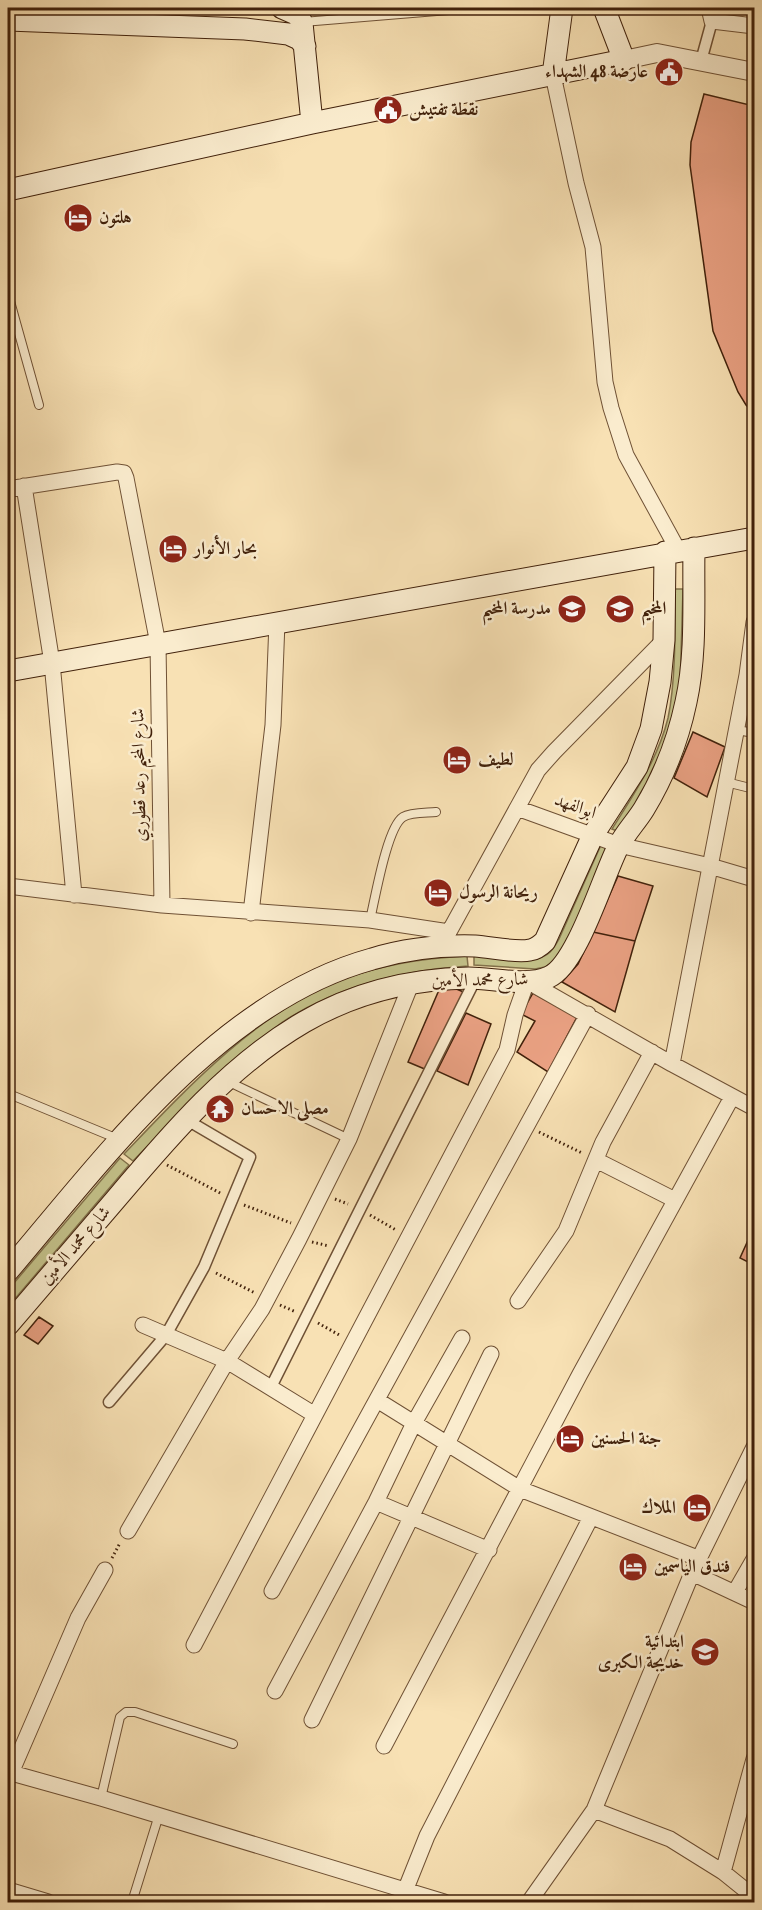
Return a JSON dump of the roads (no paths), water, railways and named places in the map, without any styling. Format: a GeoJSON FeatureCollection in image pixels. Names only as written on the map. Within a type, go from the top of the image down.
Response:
{"type":"FeatureCollection","features":[{"type":"Feature","properties":{"kind":"main road"},"geometry":{"type":"LineString","coordinates":[[282,8],[298,15],[302,23],[312,123]]}},
{"type":"Feature","properties":{"kind":"main road"},"geometry":{"type":"LineString","coordinates":[[553,75],[562,8]]}},
{"type":"Feature","properties":{"kind":"main road"},"geometry":{"type":"LineString","coordinates":[[8,190],[312,123],[624,60],[604,8]]}},
{"type":"Feature","properties":{"kind":"main road"},"geometry":{"type":"LineString","coordinates":[[8,20],[245,29],[288,34],[299,39],[305,46]]}},
{"type":"Feature","properties":{"kind":"main road"},"geometry":{"type":"LineString","coordinates":[[8,671],[754,537]]}},
{"type":"Feature","properties":{"kind":"main road","name":"شارع محمد الأمين"},"geometry":{"type":"LineString","coordinates":[[8,1271],[152,1106],[201,1059],[234,1032],[290,993],[318,978],[372,959],[417,949],[445,939],[525,950],[541,945],[549,937],[593,835],[628,783],[646,746],[656,711],[664,640],[679,550]]}},
{"type":"Feature","properties":{"kind":"main road","name":"شارع محمد الأمين"},"geometry":{"type":"LineString","coordinates":[[8,1325],[152,1157],[187,1120],[258,1054],[305,1022],[358,998],[411,984],[476,978],[527,981],[549,977],[561,969],[569,959],[619,845],[644,810],[660,780],[670,759],[682,719],[692,658],[679,550]]}},
{"type":"Feature","properties":{"kind":"street"},"geometry":{"type":"LineString","coordinates":[[701,61],[710,14],[754,26]]}},
{"type":"Feature","properties":{"kind":"street"},"geometry":{"type":"LineString","coordinates":[[624,60],[657,53],[754,72]]}},
{"type":"Feature","properties":{"kind":"street"},"geometry":{"type":"LineString","coordinates":[[553,75],[576,183],[593,247],[604,373],[611,408],[626,454],[679,550]]}},
{"type":"Feature","properties":{"kind":"street","name":"شارع المخيم رعد قطوري"},"geometry":{"type":"LineString","coordinates":[[24,486],[117,472],[124,473],[158,644],[162,905]]}},
{"type":"Feature","properties":{"kind":"street"},"geometry":{"type":"LineString","coordinates":[[8,489],[24,486],[52,663],[74,895]]}},
{"type":"Feature","properties":{"kind":"street"},"geometry":{"type":"LineString","coordinates":[[251,913],[273,725],[277,622]]}},
{"type":"Feature","properties":{"kind":"street"},"geometry":{"type":"LineString","coordinates":[[672,1064],[737,730],[754,622]]}},
{"type":"Feature","properties":{"kind":"street"},"geometry":{"type":"LineString","coordinates":[[8,886],[162,905],[370,920],[445,939],[538,770],[664,640]]}},
{"type":"Feature","properties":{"kind":"street","name":"ابوالفهد"},"geometry":{"type":"LineString","coordinates":[[517,808],[619,845],[710,866]]}},
{"type":"Feature","properties":{"kind":"street"},"geometry":{"type":"LineString","coordinates":[[710,866],[754,879]]}},
{"type":"Feature","properties":{"kind":"street"},"geometry":{"type":"LineString","coordinates":[[271,1387],[476,978]]}},
{"type":"Feature","properties":{"kind":"street"},"geometry":{"type":"LineString","coordinates":[[194,1645],[507,1050],[515,1015],[527,981],[754,1108]]}},
{"type":"Feature","properties":{"kind":"street"},"geometry":{"type":"LineString","coordinates":[[128,1531],[226,1361],[262,1309],[299,1239],[349,1139],[411,984]]}},
{"type":"Feature","properties":{"kind":"street"},"geometry":{"type":"LineString","coordinates":[[272,1591],[588,1014]]}},
{"type":"Feature","properties":{"kind":"street"},"geometry":{"type":"LineString","coordinates":[[518,1301],[567,1231],[603,1142],[652,1052]]}},
{"type":"Feature","properties":{"kind":"street"},"geometry":{"type":"LineString","coordinates":[[384,1746],[580,1374],[732,1097]]}},
{"type":"Feature","properties":{"kind":"street"},"geometry":{"type":"LineString","coordinates":[[109,1402],[166,1335],[204,1267],[250,1157],[187,1120]]}},
{"type":"Feature","properties":{"kind":"street"},"geometry":{"type":"LineString","coordinates":[[596,1160],[675,1200]]}},
{"type":"Feature","properties":{"kind":"street"},"geometry":{"type":"LineString","coordinates":[[143,1325],[226,1361],[315,1415]]}},
{"type":"Feature","properties":{"kind":"street"},"geometry":{"type":"LineString","coordinates":[[275,1691],[376,1502],[414,1423],[462,1338]]}},
{"type":"Feature","properties":{"kind":"street"},"geometry":{"type":"LineString","coordinates":[[312,1720],[491,1354]]}},
{"type":"Feature","properties":{"kind":"street"},"geometry":{"type":"LineString","coordinates":[[377,1400],[520,1489],[699,1558]]}},
{"type":"Feature","properties":{"kind":"street"},"geometry":{"type":"LineString","coordinates":[[529,1902],[594,1810],[692,1573],[754,1447]]}},
{"type":"Feature","properties":{"kind":"street"},"geometry":{"type":"LineString","coordinates":[[376,1502],[489,1550]]}},
{"type":"Feature","properties":{"kind":"street"},"geometry":{"type":"LineString","coordinates":[[405,1891],[427,1836],[591,1517]]}},
{"type":"Feature","properties":{"kind":"street"},"geometry":{"type":"LineString","coordinates":[[735,1592],[754,1559]]}},
{"type":"Feature","properties":{"kind":"street"},"geometry":{"type":"LineString","coordinates":[[105,1570],[78,1618],[9,1773],[159,1815],[444,1902]]}},
{"type":"Feature","properties":{"kind":"street"},"geometry":{"type":"LineString","coordinates":[[692,1573],[754,1602]]}},
{"type":"Feature","properties":{"kind":"street"},"geometry":{"type":"LineString","coordinates":[[723,1872],[754,1759]]}},
{"type":"Feature","properties":{"kind":"street"},"geometry":{"type":"LineString","coordinates":[[594,1810],[670,1839],[723,1872],[754,1897]]}},
{"type":"Feature","properties":{"kind":"street"},"geometry":{"type":"LineString","coordinates":[[8,1890],[48,1902]]}},
{"type":"Feature","properties":{"kind":"lane"},"geometry":{"type":"LineString","coordinates":[[302,23],[473,8]]}},
{"type":"Feature","properties":{"kind":"lane"},"geometry":{"type":"LineString","coordinates":[[8,294],[39,405]]}},
{"type":"Feature","properties":{"kind":"lane"},"geometry":{"type":"LineString","coordinates":[[737,730],[754,733]]}},
{"type":"Feature","properties":{"kind":"lane"},"geometry":{"type":"LineString","coordinates":[[726,782],[754,789]]}},
{"type":"Feature","properties":{"kind":"lane"},"geometry":{"type":"LineString","coordinates":[[370,920],[389,840],[396,823],[405,816],[436,812]]}},
{"type":"Feature","properties":{"kind":"lane"},"geometry":{"type":"LineString","coordinates":[[227,1082],[349,1139]]}},
{"type":"Feature","properties":{"kind":"lane"},"geometry":{"type":"LineString","coordinates":[[9,1094],[120,1140]]}},
{"type":"Feature","properties":{"kind":"lane"},"geometry":{"type":"LineString","coordinates":[[101,1798],[120,1717],[126,1712],[135,1712],[233,1744]]}},
{"type":"Feature","properties":{"kind":"lane"},"geometry":{"type":"LineString","coordinates":[[132,1902],[159,1815]]}},
{"type":"Feature","properties":{"kind":"place","name":"عارضة 48 الشهداء"},"geometry":{"type":"Point","coordinates":[669,72]}},
{"type":"Feature","properties":{"kind":"place","name":"نقطة تفتيش"},"geometry":{"type":"Point","coordinates":[388,110]}},
{"type":"Feature","properties":{"kind":"place","name":"هلتون"},"geometry":{"type":"Point","coordinates":[78,218]}},
{"type":"Feature","properties":{"kind":"place","name":"بحار الأنوار"},"geometry":{"type":"Point","coordinates":[173,549]}},
{"type":"Feature","properties":{"kind":"place","name":"مدرسة المخيم"},"geometry":{"type":"Point","coordinates":[572,609]}},
{"type":"Feature","properties":{"kind":"place","name":"المخيم"},"geometry":{"type":"Point","coordinates":[620,609]}},
{"type":"Feature","properties":{"kind":"place","name":"لطيف"},"geometry":{"type":"Point","coordinates":[457,760]}},
{"type":"Feature","properties":{"kind":"place","name":"ريحانة الرسول"},"geometry":{"type":"Point","coordinates":[438,893]}},
{"type":"Feature","properties":{"kind":"place","name":"مصلى الاحسان"},"geometry":{"type":"Point","coordinates":[220,1109]}},
{"type":"Feature","properties":{"kind":"place","name":"جنة الحسنين"},"geometry":{"type":"Point","coordinates":[570,1439]}},
{"type":"Feature","properties":{"kind":"place","name":"الملاك"},"geometry":{"type":"Point","coordinates":[697,1508]}},
{"type":"Feature","properties":{"kind":"place","name":"فندق الياسمين"},"geometry":{"type":"Point","coordinates":[633,1567]}},
{"type":"Feature","properties":{"kind":"place","name":"ابتدائية خديجة الكبرى"},"geometry":{"type":"Point","coordinates":[705,1652]}}]}
